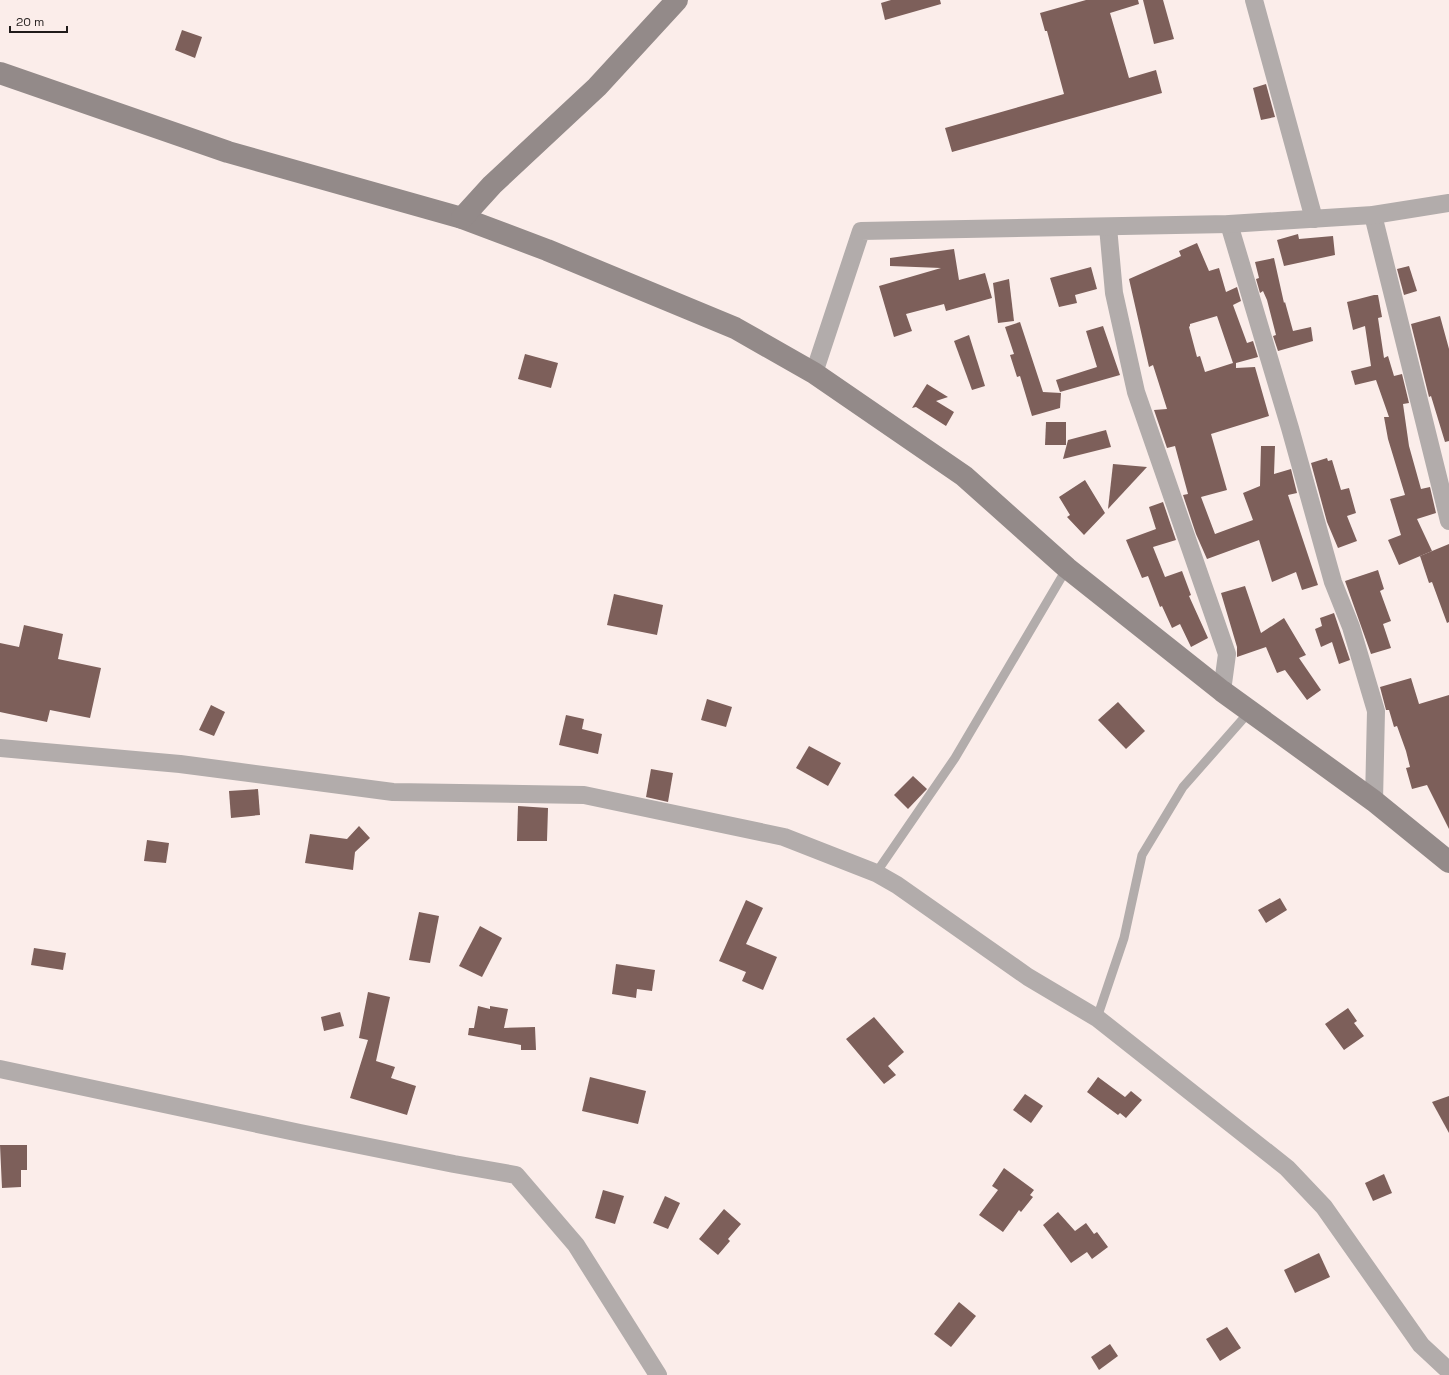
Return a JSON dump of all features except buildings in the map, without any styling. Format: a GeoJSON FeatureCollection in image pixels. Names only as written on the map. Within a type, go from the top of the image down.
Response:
{"type":"FeatureCollection","features":[{"type":"Feature","properties":{"kind":"main road"},"geometry":{"type":"LineString","coordinates":[[462,218],[492,185],[597,87],[676,0]]}},
{"type":"Feature","properties":{"kind":"main road"},"geometry":{"type":"LineString","coordinates":[[0,73],[228,152],[462,218],[547,250],[735,328],[814,373],[964,476],[1067,568],[1222,691],[1374,801],[1449,862]]}},
{"type":"Feature","properties":{"kind":"street"},"geometry":{"type":"LineString","coordinates":[[1254,0],[1314,219]]}},
{"type":"Feature","properties":{"kind":"street"},"geometry":{"type":"LineString","coordinates":[[814,373],[861,231],[1229,224],[1373,215],[1449,203]]}},
{"type":"Feature","properties":{"kind":"street"},"geometry":{"type":"LineString","coordinates":[[1373,215],[1449,521]]}},
{"type":"Feature","properties":{"kind":"street"},"geometry":{"type":"LineString","coordinates":[[1229,224],[1290,428],[1333,582],[1351,628],[1376,711],[1374,801]]}},
{"type":"Feature","properties":{"kind":"street"},"geometry":{"type":"LineString","coordinates":[[1108,227],[1114,293],[1136,392],[1227,654],[1222,691]]}},
{"type":"Feature","properties":{"kind":"street"},"geometry":{"type":"LineString","coordinates":[[0,748],[180,764],[393,792],[584,795],[784,837],[876,873],[897,885],[1028,978],[1097,1018],[1287,1168],[1324,1207],[1421,1345],[1449,1371]]}},
{"type":"Feature","properties":{"kind":"street"},"geometry":{"type":"LineString","coordinates":[[0,1069],[300,1133],[516,1175],[576,1245],[658,1375]]}},
{"type":"Feature","properties":{"kind":"lane"},"geometry":{"type":"LineString","coordinates":[[876,873],[955,758],[1067,568]]}},
{"type":"Feature","properties":{"kind":"lane"},"geometry":{"type":"LineString","coordinates":[[1097,1018],[1124,938],[1142,855],[1184,787],[1250,711]]}}]}
